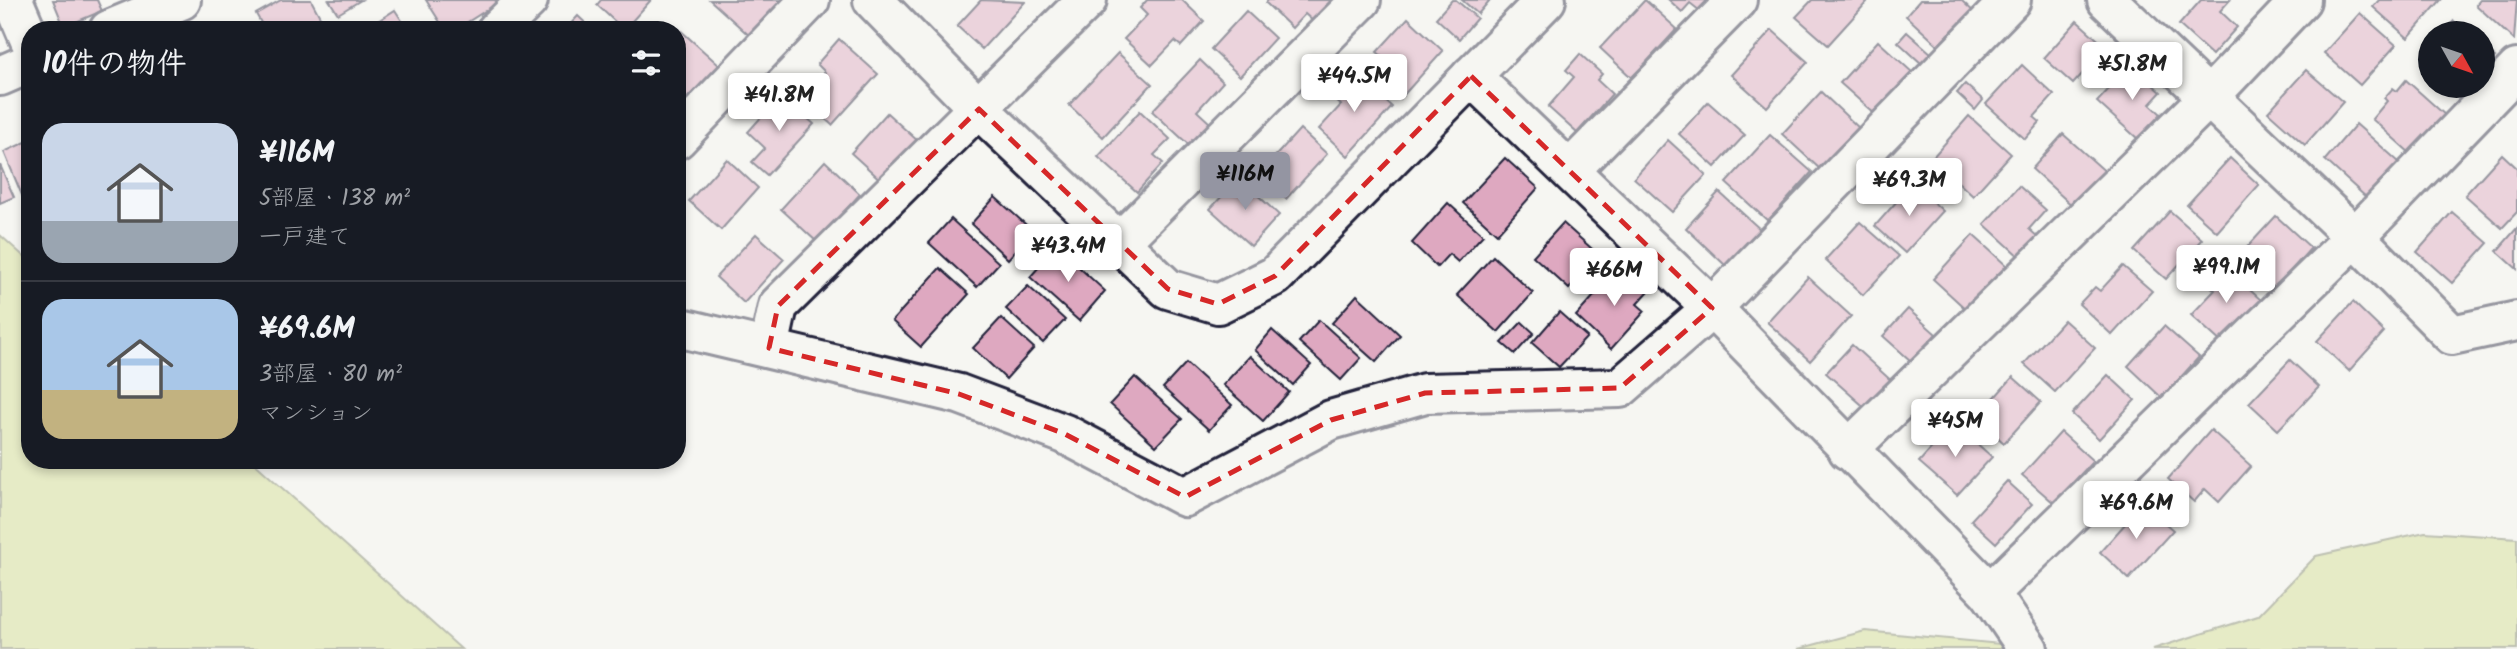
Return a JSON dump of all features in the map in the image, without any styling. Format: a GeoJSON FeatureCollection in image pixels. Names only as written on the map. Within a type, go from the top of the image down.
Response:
{"type":"FeatureCollection","features":[{"type":"Feature","properties":{"kind":"street"},"geometry":{"type":"LineString","coordinates":[[13,0],[22,21]]}},
{"type":"Feature","properties":{"kind":"street"},"geometry":{"type":"LineString","coordinates":[[131,21],[181,0]]}},
{"type":"Feature","properties":{"kind":"street"},"geometry":{"type":"LineString","coordinates":[[506,21],[528,0]]}},
{"type":"Feature","properties":{"kind":"street"},"geometry":{"type":"LineString","coordinates":[[686,130],[810,0]]}},
{"type":"Feature","properties":{"kind":"street"},"geometry":{"type":"LineString","coordinates":[[873,0],[979,109],[1168,289],[1218,304],[1275,276],[1546,0]]}},
{"type":"Feature","properties":{"kind":"street"},"geometry":{"type":"LineString","coordinates":[[769,348],[778,306],[1087,0]]}},
{"type":"Feature","properties":{"kind":"street"},"geometry":{"type":"LineString","coordinates":[[1120,242],[1361,0]]}},
{"type":"Feature","properties":{"kind":"street"},"geometry":{"type":"LineString","coordinates":[[1570,170],[1737,0]]}},
{"type":"Feature","properties":{"kind":"street"},"geometry":{"type":"LineString","coordinates":[[686,329],[959,394],[1065,434],[1185,497],[1331,420],[1425,393],[1620,388],[1712,308],[2011,0]]}},
{"type":"Feature","properties":{"kind":"street"},"geometry":{"type":"LineString","coordinates":[[2107,0],[2355,237],[2452,335],[2517,321]]}},
{"type":"Feature","properties":{"kind":"street"},"geometry":{"type":"LineString","coordinates":[[1848,450],[2208,98],[2301,0]]}},
{"type":"Feature","properties":{"kind":"street"},"geometry":{"type":"LineString","coordinates":[[0,76],[21,67]]}},
{"type":"Feature","properties":{"kind":"street"},"geometry":{"type":"LineString","coordinates":[[1990,593],[2355,237],[2517,69]]}},
{"type":"Feature","properties":{"kind":"street"},"geometry":{"type":"LineString","coordinates":[[1471,76],[1712,308],[1990,593],[2028,649]]}},
{"type":"Feature","properties":{"kind":"highlighted area"},"geometry":{"type":"Polygon","coordinates":[[[1471,76],[1712,308],[1620,388],[1425,393],[1331,420],[1185,497],[1065,434],[959,394],[769,348],[778,306],[979,109],[1168,289],[1218,304],[1275,276],[1471,76]]]}},
{"type":"Feature","properties":{"kind":"green space"},"geometry":{"type":"Polygon","coordinates":[[[0,235],[21,254],[21,469],[261,469],[461,649],[0,649],[0,235]]]}},
{"type":"Feature","properties":{"kind":"green space"},"geometry":{"type":"Polygon","coordinates":[[[2425,532],[2517,538],[2517,649],[2153,649],[2258,616],[2316,556],[2425,532]]]}},
{"type":"Feature","properties":{"kind":"green space"},"geometry":{"type":"Polygon","coordinates":[[[1865,631],[2053,649],[1798,649],[1865,631]]]}},
{"type":"Feature","properties":{"kind":"building"},"geometry":{"type":"Polygon","coordinates":[[[53,0],[97,0],[102,11],[78,21],[62,21],[53,0]]]}},
{"type":"Feature","properties":{"kind":"building"},"geometry":{"type":"Polygon","coordinates":[[[281,0],[311,0],[322,21],[260,21],[256,14],[281,0]]]}},
{"type":"Feature","properties":{"kind":"building"},"geometry":{"type":"Polygon","coordinates":[[[329,0],[361,0],[338,14],[329,0]]]}},
{"type":"Feature","properties":{"kind":"building"},"geometry":{"type":"Polygon","coordinates":[[[426,0],[499,2],[469,21],[439,21],[426,0]]]}},
{"type":"Feature","properties":{"kind":"building"},"geometry":{"type":"Polygon","coordinates":[[[601,0],[651,0],[632,21],[614,21],[597,5],[601,0]]]}},
{"type":"Feature","properties":{"kind":"building"},"geometry":{"type":"Polygon","coordinates":[[[710,0],[786,0],[752,38],[710,0]]]}},
{"type":"Feature","properties":{"kind":"building"},"geometry":{"type":"Polygon","coordinates":[[[981,0],[1025,2],[982,49],[957,26],[981,0]]]}},
{"type":"Feature","properties":{"kind":"building"},"geometry":{"type":"Polygon","coordinates":[[[1147,0],[1182,0],[1204,21],[1181,46],[1175,41],[1152,65],[1124,39],[1147,15],[1140,8],[1147,0]]]}},
{"type":"Feature","properties":{"kind":"building"},"geometry":{"type":"Polygon","coordinates":[[[1268,0],[1335,0],[1315,23],[1305,14],[1292,28],[1266,3],[1268,0]]]}},
{"type":"Feature","properties":{"kind":"building"},"geometry":{"type":"Polygon","coordinates":[[[1452,0],[1456,0],[1477,18],[1459,39],[1436,18],[1452,0]]]}},
{"type":"Feature","properties":{"kind":"building"},"geometry":{"type":"Polygon","coordinates":[[[1462,0],[1490,0],[1478,14],[1462,0]]]}},
{"type":"Feature","properties":{"kind":"building"},"geometry":{"type":"Polygon","coordinates":[[[1645,0],[1677,29],[1632,78],[1600,48],[1645,0]]]}},
{"type":"Feature","properties":{"kind":"building"},"geometry":{"type":"Polygon","coordinates":[[[1669,0],[1710,0],[1700,11],[1690,3],[1682,12],[1669,0]]]}},
{"type":"Feature","properties":{"kind":"building"},"geometry":{"type":"Polygon","coordinates":[[[1812,0],[1867,2],[1828,45],[1796,17],[1812,0]]]}},
{"type":"Feature","properties":{"kind":"building"},"geometry":{"type":"Polygon","coordinates":[[[1920,0],[1961,0],[1976,14],[1943,50],[1906,16],[1920,0]]]}},
{"type":"Feature","properties":{"kind":"building"},"geometry":{"type":"Polygon","coordinates":[[[2201,0],[2230,0],[2220,11],[2237,27],[2212,55],[2179,25],[2201,0]]]}},
{"type":"Feature","properties":{"kind":"building"},"geometry":{"type":"Polygon","coordinates":[[[2379,0],[2441,0],[2423,21],[2418,21],[2418,26],[2408,38],[2373,7],[2379,0]]]}},
{"type":"Feature","properties":{"kind":"building"},"geometry":{"type":"Polygon","coordinates":[[[2480,0],[2517,0],[2514,40],[2496,21],[2476,5],[2480,0]]]}},
{"type":"Feature","properties":{"kind":"building"},"geometry":{"type":"Polygon","coordinates":[[[395,10],[402,21],[378,21],[395,10]]]}},
{"type":"Feature","properties":{"kind":"building"},"geometry":{"type":"Polygon","coordinates":[[[1246,11],[1275,38],[1240,76],[1211,49],[1246,11]]]}},
{"type":"Feature","properties":{"kind":"building"},"geometry":{"type":"Polygon","coordinates":[[[2360,13],[2396,45],[2360,85],[2324,53],[2360,13]]]}},
{"type":"Feature","properties":{"kind":"building"},"geometry":{"type":"Polygon","coordinates":[[[1408,18],[1443,51],[1400,99],[1374,76],[1388,61],[1377,52],[1408,18]]]}},
{"type":"Feature","properties":{"kind":"building"},"geometry":{"type":"Polygon","coordinates":[[[2077,21],[2106,47],[2099,55],[2104,61],[2088,78],[2083,73],[2073,84],[2044,58],[2077,21]]]}},
{"type":"Feature","properties":{"kind":"building"},"geometry":{"type":"Polygon","coordinates":[[[1772,30],[1808,62],[1767,107],[1731,75],[1772,30]]]}},
{"type":"Feature","properties":{"kind":"building"},"geometry":{"type":"Polygon","coordinates":[[[1907,32],[1932,54],[1922,64],[1898,42],[1907,32]]]}},
{"type":"Feature","properties":{"kind":"building"},"geometry":{"type":"Polygon","coordinates":[[[686,35],[720,66],[686,101],[686,35]]]}},
{"type":"Feature","properties":{"kind":"building"},"geometry":{"type":"Polygon","coordinates":[[[839,39],[878,74],[832,125],[801,97],[825,72],[817,64],[839,39]]]}},
{"type":"Feature","properties":{"kind":"building"},"geometry":{"type":"Polygon","coordinates":[[[1878,41],[1913,73],[1876,115],[1840,83],[1878,41]]]}},
{"type":"Feature","properties":{"kind":"building"},"geometry":{"type":"Polygon","coordinates":[[[1118,53],[1152,84],[1103,137],[1069,105],[1118,53]]]}},
{"type":"Feature","properties":{"kind":"building"},"geometry":{"type":"Polygon","coordinates":[[[1580,54],[1602,74],[1597,80],[1612,94],[1577,133],[1548,107],[1574,77],[1566,70],[1580,54]]]}},
{"type":"Feature","properties":{"kind":"building"},"geometry":{"type":"Polygon","coordinates":[[[1200,60],[1223,82],[1197,111],[1210,123],[1189,145],[1152,111],[1200,60]]]}},
{"type":"Feature","properties":{"kind":"building"},"geometry":{"type":"Polygon","coordinates":[[[2022,65],[2054,95],[2034,117],[2040,122],[2025,139],[1986,104],[2022,65]]]}},
{"type":"Feature","properties":{"kind":"building"},"geometry":{"type":"Polygon","coordinates":[[[2131,65],[2161,92],[2150,104],[2161,114],[2138,139],[2097,102],[2131,65]]]}},
{"type":"Feature","properties":{"kind":"building"},"geometry":{"type":"Polygon","coordinates":[[[2306,70],[2343,102],[2305,145],[2268,112],[2306,70]]]}},
{"type":"Feature","properties":{"kind":"building"},"geometry":{"type":"Polygon","coordinates":[[[1354,72],[1392,107],[1348,156],[1319,129],[1341,105],[1331,97],[1354,72]]]}},
{"type":"Feature","properties":{"kind":"building"},"geometry":{"type":"Polygon","coordinates":[[[2406,80],[2418,91],[2418,98],[2426,98],[2445,115],[2411,154],[2372,119],[2387,101],[2384,98],[2393,88],[2397,91],[2406,80]]]}},
{"type":"Feature","properties":{"kind":"building"},"geometry":{"type":"Polygon","coordinates":[[[1965,84],[1983,100],[1975,110],[1957,93],[1965,84]]]}},
{"type":"Feature","properties":{"kind":"building"},"geometry":{"type":"Polygon","coordinates":[[[1821,92],[1859,128],[1821,170],[1782,134],[1821,92]]]}},
{"type":"Feature","properties":{"kind":"building"},"geometry":{"type":"Polygon","coordinates":[[[781,95],[814,124],[767,175],[752,162],[765,148],[748,132],[781,95]]]}},
{"type":"Feature","properties":{"kind":"building"},"geometry":{"type":"Polygon","coordinates":[[[1708,102],[1745,135],[1715,167],[1679,134],[1708,102]]]}},
{"type":"Feature","properties":{"kind":"building"},"geometry":{"type":"Polygon","coordinates":[[[1140,111],[1170,139],[1154,155],[1163,163],[1137,192],[1098,157],[1140,111]]]}},
{"type":"Feature","properties":{"kind":"building"},"geometry":{"type":"Polygon","coordinates":[[[887,113],[919,142],[883,182],[851,153],[887,113]]]}},
{"type":"Feature","properties":{"kind":"building"},"geometry":{"type":"Polygon","coordinates":[[[1969,116],[2011,154],[1973,196],[1932,158],[1969,116]]]}},
{"type":"Feature","properties":{"kind":"building"},"geometry":{"type":"Polygon","coordinates":[[[2356,124],[2399,162],[2367,198],[2325,160],[2356,124]]]}},
{"type":"Feature","properties":{"kind":"building"},"geometry":{"type":"Polygon","coordinates":[[[1300,129],[1327,154],[1286,199],[1268,183],[1279,170],[1270,162],[1300,129]]]}},
{"type":"Feature","properties":{"kind":"building"},"geometry":{"type":"Polygon","coordinates":[[[2063,134],[2108,174],[2076,209],[2032,169],[2063,134]]]}},
{"type":"Feature","properties":{"kind":"building"},"geometry":{"type":"Polygon","coordinates":[[[1770,135],[1812,172],[1768,221],[1726,183],[1770,135]]]}},
{"type":"Feature","properties":{"kind":"building"},"geometry":{"type":"Polygon","coordinates":[[[1668,140],[1706,175],[1672,212],[1634,178],[1668,140]]]}},
{"type":"Feature","properties":{"kind":"building"},"geometry":{"type":"Polygon","coordinates":[[[21,144],[21,193],[4,152],[21,144]]]}},
{"type":"Feature","properties":{"kind":"building"},"geometry":{"type":"Polygon","coordinates":[[[2502,154],[2517,168],[2517,212],[2502,228],[2465,195],[2502,154]]]}},
{"type":"Feature","properties":{"kind":"building"},"geometry":{"type":"Polygon","coordinates":[[[1505,158],[1538,188],[1497,234],[1463,203],[1505,158]]]}},
{"type":"Feature","properties":{"kind":"building"},"geometry":{"type":"Polygon","coordinates":[[[2230,158],[2259,185],[2217,232],[2187,205],[2230,158]]]}},
{"type":"Feature","properties":{"kind":"building"},"geometry":{"type":"Polygon","coordinates":[[[727,159],[758,188],[721,230],[689,201],[727,159]]]}},
{"type":"Feature","properties":{"kind":"building"},"geometry":{"type":"Polygon","coordinates":[[[825,161],[860,194],[817,242],[781,209],[825,161]]]}},
{"type":"Feature","properties":{"kind":"building"},"geometry":{"type":"Polygon","coordinates":[[[0,165],[14,197],[0,203],[0,165]]]}},
{"type":"Feature","properties":{"kind":"building"},"geometry":{"type":"Polygon","coordinates":[[[1239,178],[1279,215],[1251,246],[1210,209],[1239,178]]]}},
{"type":"Feature","properties":{"kind":"building"},"geometry":{"type":"Polygon","coordinates":[[[1913,183],[1943,211],[1905,253],[1875,226],[1913,183]]]}},
{"type":"Feature","properties":{"kind":"building"},"geometry":{"type":"Polygon","coordinates":[[[2019,186],[2046,210],[2029,229],[2040,239],[2022,259],[1984,224],[2019,186]]]}},
{"type":"Feature","properties":{"kind":"building"},"geometry":{"type":"Polygon","coordinates":[[[1719,192],[1761,230],[1727,267],[1686,228],[1719,192]]]}},
{"type":"Feature","properties":{"kind":"building"},"geometry":{"type":"Polygon","coordinates":[[[995,197],[1033,231],[1008,259],[971,224],[995,197]]]}},
{"type":"Feature","properties":{"kind":"building"},"geometry":{"type":"Polygon","coordinates":[[[1448,203],[1483,235],[1458,262],[1449,254],[1437,267],[1412,243],[1448,203]]]}},
{"type":"Feature","properties":{"kind":"building"},"geometry":{"type":"Polygon","coordinates":[[[2170,211],[2202,239],[2166,279],[2134,251],[2170,211]]]}},
{"type":"Feature","properties":{"kind":"building"},"geometry":{"type":"Polygon","coordinates":[[[2452,212],[2488,243],[2452,283],[2417,252],[2452,212]]]}},
{"type":"Feature","properties":{"kind":"building"},"geometry":{"type":"Polygon","coordinates":[[[2276,216],[2311,248],[2275,288],[2239,256],[2276,216]]]}},
{"type":"Feature","properties":{"kind":"building"},"geometry":{"type":"Polygon","coordinates":[[[951,219],[999,263],[977,287],[929,243],[951,219]]]}},
{"type":"Feature","properties":{"kind":"building"},"geometry":{"type":"Polygon","coordinates":[[[1860,222],[1899,256],[1863,295],[1825,260],[1860,222]]]}},
{"type":"Feature","properties":{"kind":"building"},"geometry":{"type":"Polygon","coordinates":[[[1563,223],[1600,256],[1569,289],[1533,256],[1563,223]]]}},
{"type":"Feature","properties":{"kind":"building"},"geometry":{"type":"Polygon","coordinates":[[[2517,228],[2517,269],[2497,251],[2517,228]]]}},
{"type":"Feature","properties":{"kind":"building"},"geometry":{"type":"Polygon","coordinates":[[[756,234],[784,259],[744,303],[716,277],[756,234]]]}},
{"type":"Feature","properties":{"kind":"building"},"geometry":{"type":"Polygon","coordinates":[[[1973,235],[2008,267],[1968,311],[1933,279],[1973,235]]]}},
{"type":"Feature","properties":{"kind":"building"},"geometry":{"type":"Polygon","coordinates":[[[1057,247],[1105,291],[1079,321],[1030,277],[1057,247]]]}},
{"type":"Feature","properties":{"kind":"building"},"geometry":{"type":"Polygon","coordinates":[[[1493,256],[1533,293],[1498,332],[1457,295],[1493,256]]]}},
{"type":"Feature","properties":{"kind":"building"},"geometry":{"type":"Polygon","coordinates":[[[2223,265],[2262,301],[2223,344],[2191,315],[2215,290],[2207,283],[2223,265]]]}},
{"type":"Feature","properties":{"kind":"building"},"geometry":{"type":"Polygon","coordinates":[[[1621,266],[1649,291],[1637,304],[1645,311],[1611,349],[1576,316],[1621,266]]]}},
{"type":"Feature","properties":{"kind":"building"},"geometry":{"type":"Polygon","coordinates":[[[2123,266],[2152,291],[2112,335],[2079,304],[2095,287],[2100,291],[2123,266]]]}},
{"type":"Feature","properties":{"kind":"building"},"geometry":{"type":"Polygon","coordinates":[[[940,268],[969,294],[921,347],[892,321],[940,268]]]}},
{"type":"Feature","properties":{"kind":"building"},"geometry":{"type":"Polygon","coordinates":[[[1808,277],[1851,316],[1810,361],[1767,322],[1808,277]]]}},
{"type":"Feature","properties":{"kind":"building"},"geometry":{"type":"Polygon","coordinates":[[[1028,286],[1065,320],[1043,343],[1006,309],[1028,286]]]}},
{"type":"Feature","properties":{"kind":"building"},"geometry":{"type":"Polygon","coordinates":[[[1357,295],[1400,335],[1376,362],[1332,323],[1357,295]]]}},
{"type":"Feature","properties":{"kind":"building"},"geometry":{"type":"Polygon","coordinates":[[[2353,302],[2384,332],[2349,371],[2317,341],[2353,302]]]}},
{"type":"Feature","properties":{"kind":"building"},"geometry":{"type":"Polygon","coordinates":[[[1908,309],[1936,334],[1911,361],[1883,336],[1908,309]]]}},
{"type":"Feature","properties":{"kind":"building"},"geometry":{"type":"Polygon","coordinates":[[[1559,312],[1587,337],[1559,367],[1532,343],[1559,312]]]}},
{"type":"Feature","properties":{"kind":"building"},"geometry":{"type":"Polygon","coordinates":[[[1001,318],[1034,348],[1006,379],[973,348],[1001,318]]]}},
{"type":"Feature","properties":{"kind":"building"},"geometry":{"type":"Polygon","coordinates":[[[1319,320],[1361,358],[1341,380],[1299,342],[1319,320]]]}},
{"type":"Feature","properties":{"kind":"building"},"geometry":{"type":"Polygon","coordinates":[[[2064,320],[2095,348],[2055,392],[2024,364],[2064,320]]]}},
{"type":"Feature","properties":{"kind":"building"},"geometry":{"type":"Polygon","coordinates":[[[1522,322],[1534,333],[1515,354],[1502,343],[1522,322]]]}},
{"type":"Feature","properties":{"kind":"building"},"geometry":{"type":"Polygon","coordinates":[[[2164,326],[2199,357],[2162,398],[2128,366],[2164,326]]]}},
{"type":"Feature","properties":{"kind":"building"},"geometry":{"type":"Polygon","coordinates":[[[1272,330],[1311,365],[1293,385],[1255,350],[1272,330]]]}},
{"type":"Feature","properties":{"kind":"building"},"geometry":{"type":"Polygon","coordinates":[[[1852,345],[1895,384],[1870,412],[1826,373],[1852,345]]]}},
{"type":"Feature","properties":{"kind":"building"},"geometry":{"type":"Polygon","coordinates":[[[1250,356],[1289,392],[1263,421],[1223,385],[1250,356]]]}},
{"type":"Feature","properties":{"kind":"building"},"geometry":{"type":"Polygon","coordinates":[[[2290,360],[2319,387],[2278,430],[2249,403],[2290,360]]]}},
{"type":"Feature","properties":{"kind":"building"},"geometry":{"type":"Polygon","coordinates":[[[1186,363],[1232,405],[1209,430],[1163,388],[1186,363]]]}},
{"type":"Feature","properties":{"kind":"building"},"geometry":{"type":"Polygon","coordinates":[[[2108,375],[2135,400],[2099,439],[2072,414],[2108,375]]]}},
{"type":"Feature","properties":{"kind":"building"},"geometry":{"type":"Polygon","coordinates":[[[1135,377],[1182,419],[1156,446],[1110,404],[1135,377]]]}},
{"type":"Feature","properties":{"kind":"building"},"geometry":{"type":"Polygon","coordinates":[[[2013,377],[2041,402],[2004,443],[1976,418],[2013,377]]]}},
{"type":"Feature","properties":{"kind":"building"},"geometry":{"type":"Polygon","coordinates":[[[1954,423],[1992,457],[1957,495],[1919,462],[1954,423]]]}},
{"type":"Feature","properties":{"kind":"building"},"geometry":{"type":"Polygon","coordinates":[[[2211,430],[2251,466],[2219,502],[2205,489],[2194,502],[2168,479],[2211,430]]]}},
{"type":"Feature","properties":{"kind":"building"},"geometry":{"type":"Polygon","coordinates":[[[2061,432],[2093,461],[2054,503],[2022,475],[2061,432]]]}},
{"type":"Feature","properties":{"kind":"building"},"geometry":{"type":"Polygon","coordinates":[[[2007,481],[2032,504],[1996,543],[1971,520],[2007,481]]]}},
{"type":"Feature","properties":{"kind":"building"},"geometry":{"type":"Polygon","coordinates":[[[2143,504],[2173,530],[2129,579],[2100,552],[2143,504]]]}}]}
